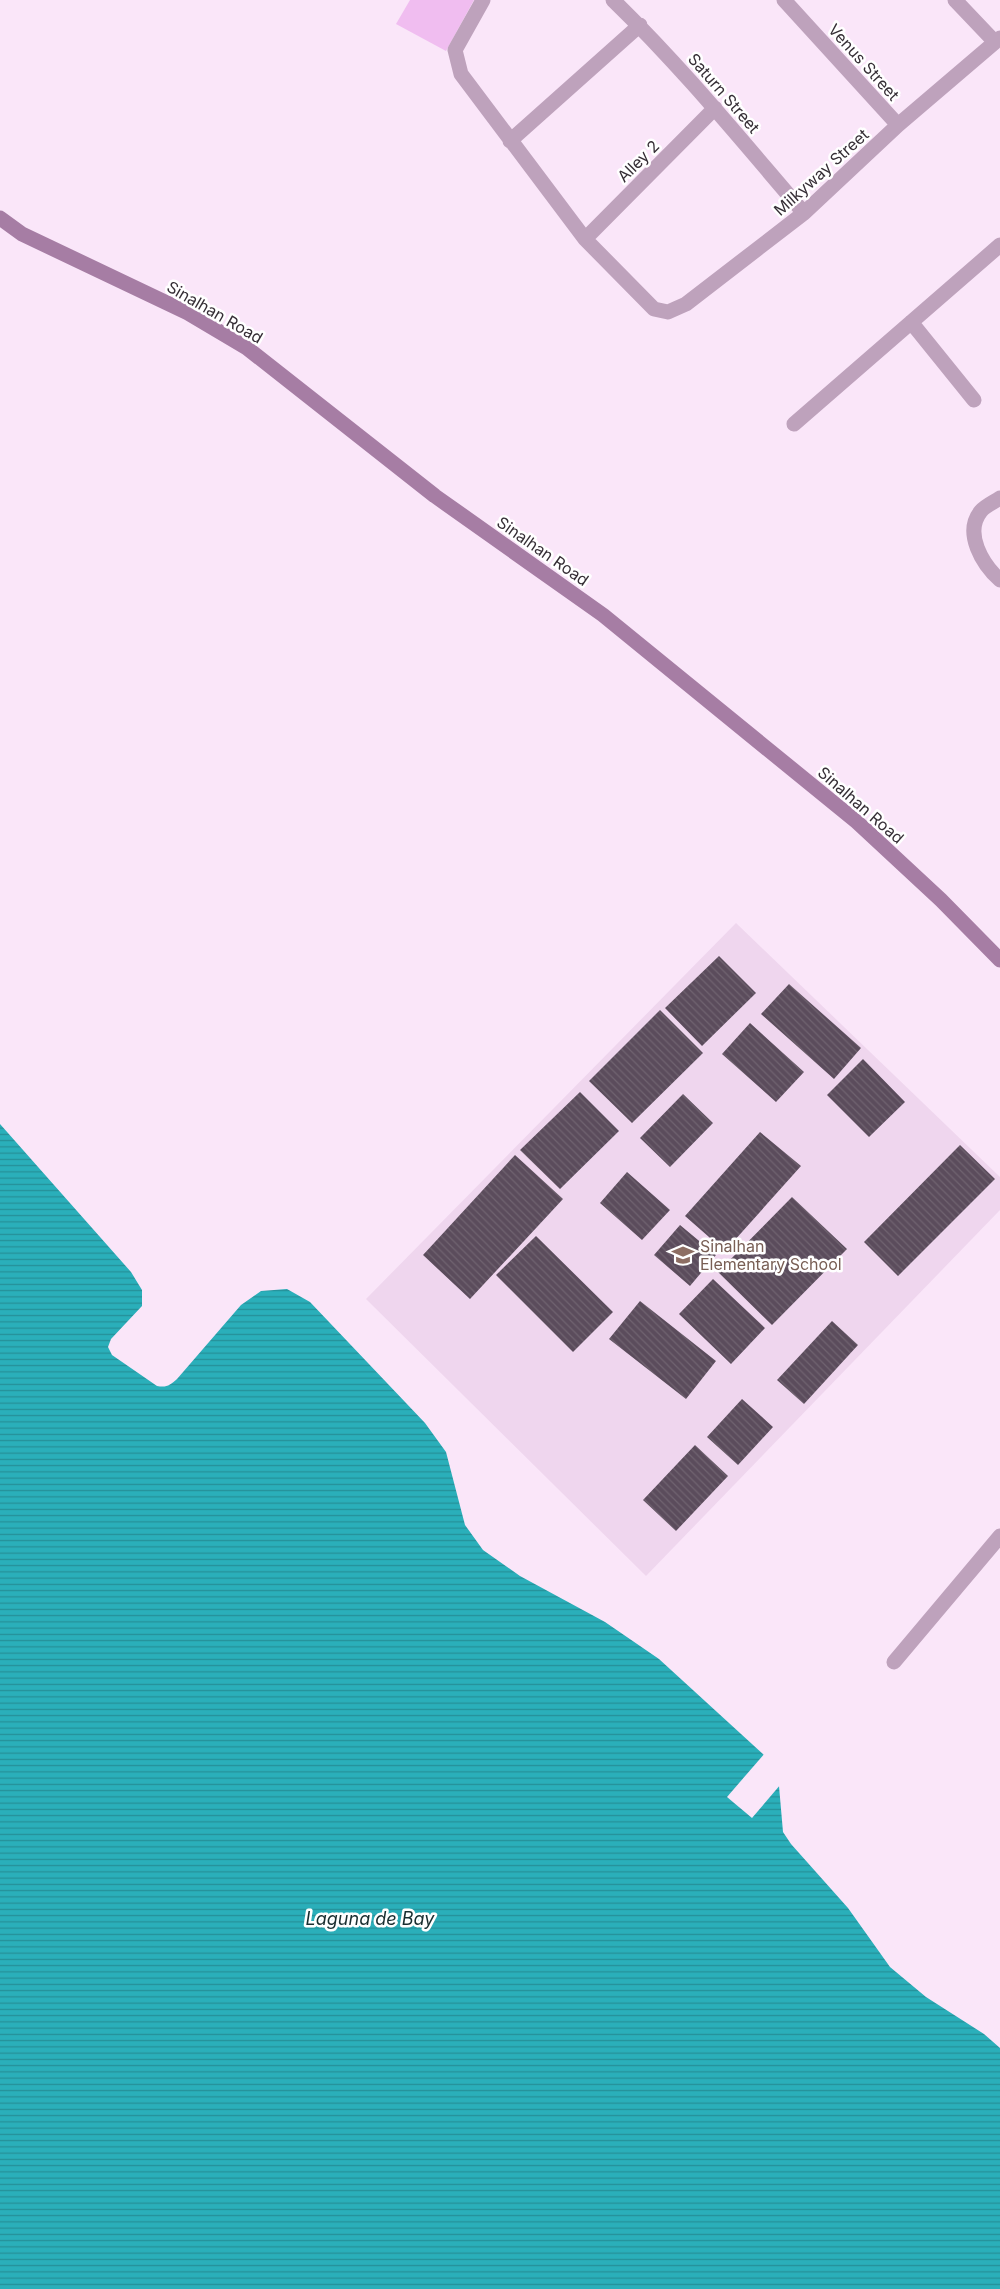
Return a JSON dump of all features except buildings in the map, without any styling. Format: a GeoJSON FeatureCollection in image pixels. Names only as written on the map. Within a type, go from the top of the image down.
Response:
{"type":"FeatureCollection","features":[{"type":"Feature","properties":{"kind":"street"},"geometry":{"type":"LineString","coordinates":[[483,0],[455,50],[461,74],[586,239]]}},
{"type":"Feature","properties":{"kind":"street","name":"Saturn Street"},"geometry":{"type":"LineString","coordinates":[[613,0],[640,26],[715,108],[804,213]]}},
{"type":"Feature","properties":{"kind":"street","name":"Venus Street"},"geometry":{"type":"LineString","coordinates":[[784,0],[898,125]]}},
{"type":"Feature","properties":{"kind":"street"},"geometry":{"type":"LineString","coordinates":[[955,0],[997,40]]}},
{"type":"Feature","properties":{"kind":"street"},"geometry":{"type":"LineString","coordinates":[[510,140],[640,26]]}},
{"type":"Feature","properties":{"kind":"street","name":"Milkyway Street"},"geometry":{"type":"LineString","coordinates":[[586,239],[654,309],[668,312],[686,304],[804,213],[898,125],[997,40]]}},
{"type":"Feature","properties":{"kind":"street","name":"Alley 2"},"geometry":{"type":"LineString","coordinates":[[586,239],[715,108]]}},
{"type":"Feature","properties":{"kind":"street","name":"Sinalhan Road"},"geometry":{"type":"LineString","coordinates":[[0,218],[22,234],[188,313],[247,348],[435,496],[603,616],[857,822],[941,900],[1000,960]]}},
{"type":"Feature","properties":{"kind":"street"},"geometry":{"type":"LineString","coordinates":[[794,424],[1000,245]]}},
{"type":"Feature","properties":{"kind":"street"},"geometry":{"type":"LineString","coordinates":[[911,322],[974,400]]}},
{"type":"Feature","properties":{"kind":"street"},"geometry":{"type":"LineString","coordinates":[[1000,498],[981,512],[975,526],[976,549],[1000,580]]}},
{"type":"Feature","properties":{"kind":"street"},"geometry":{"type":"LineString","coordinates":[[894,1662],[1000,1536]]}},
{"type":"Feature","properties":{"kind":"shaded area"},"geometry":{"type":"Polygon","coordinates":[[[410,0],[474,0],[446,51],[396,24],[410,0]]]}},
{"type":"Feature","properties":{"kind":"shaded area","name":"Sinalhan Elementary School"},"geometry":{"type":"Polygon","coordinates":[[[736,923],[1000,1177],[1000,1210],[646,1576],[366,1299],[736,923]]]}},
{"type":"Feature","properties":{"kind":"water","name":"Laguna de Bay"},"geometry":{"type":"Polygon","coordinates":[[[0,1124],[131,1272],[142,1290],[142,1306],[111,1339],[108,1347],[112,1355],[157,1386],[166,1386],[177,1379],[241,1305],[261,1291],[287,1289],[310,1302],[425,1423],[446,1452],[465,1525],[483,1550],[520,1576],[605,1622],[659,1659],[764,1755],[779,1786],[783,1832],[791,1844],[848,1908],[890,1967],[926,1997],[984,2034],[1000,2048],[1000,2289],[0,2289],[0,1124]]]}},
{"type":"Feature","properties":{"kind":"pier"},"geometry":{"type":"Polygon","coordinates":[[[765,1753],[781,1784],[752,1818],[727,1797],[765,1753]]]}},
{"type":"Feature","properties":{"kind":"place","name":"Sinalhan Elementary School"},"geometry":{"type":"Point","coordinates":[683,1255]}}]}
